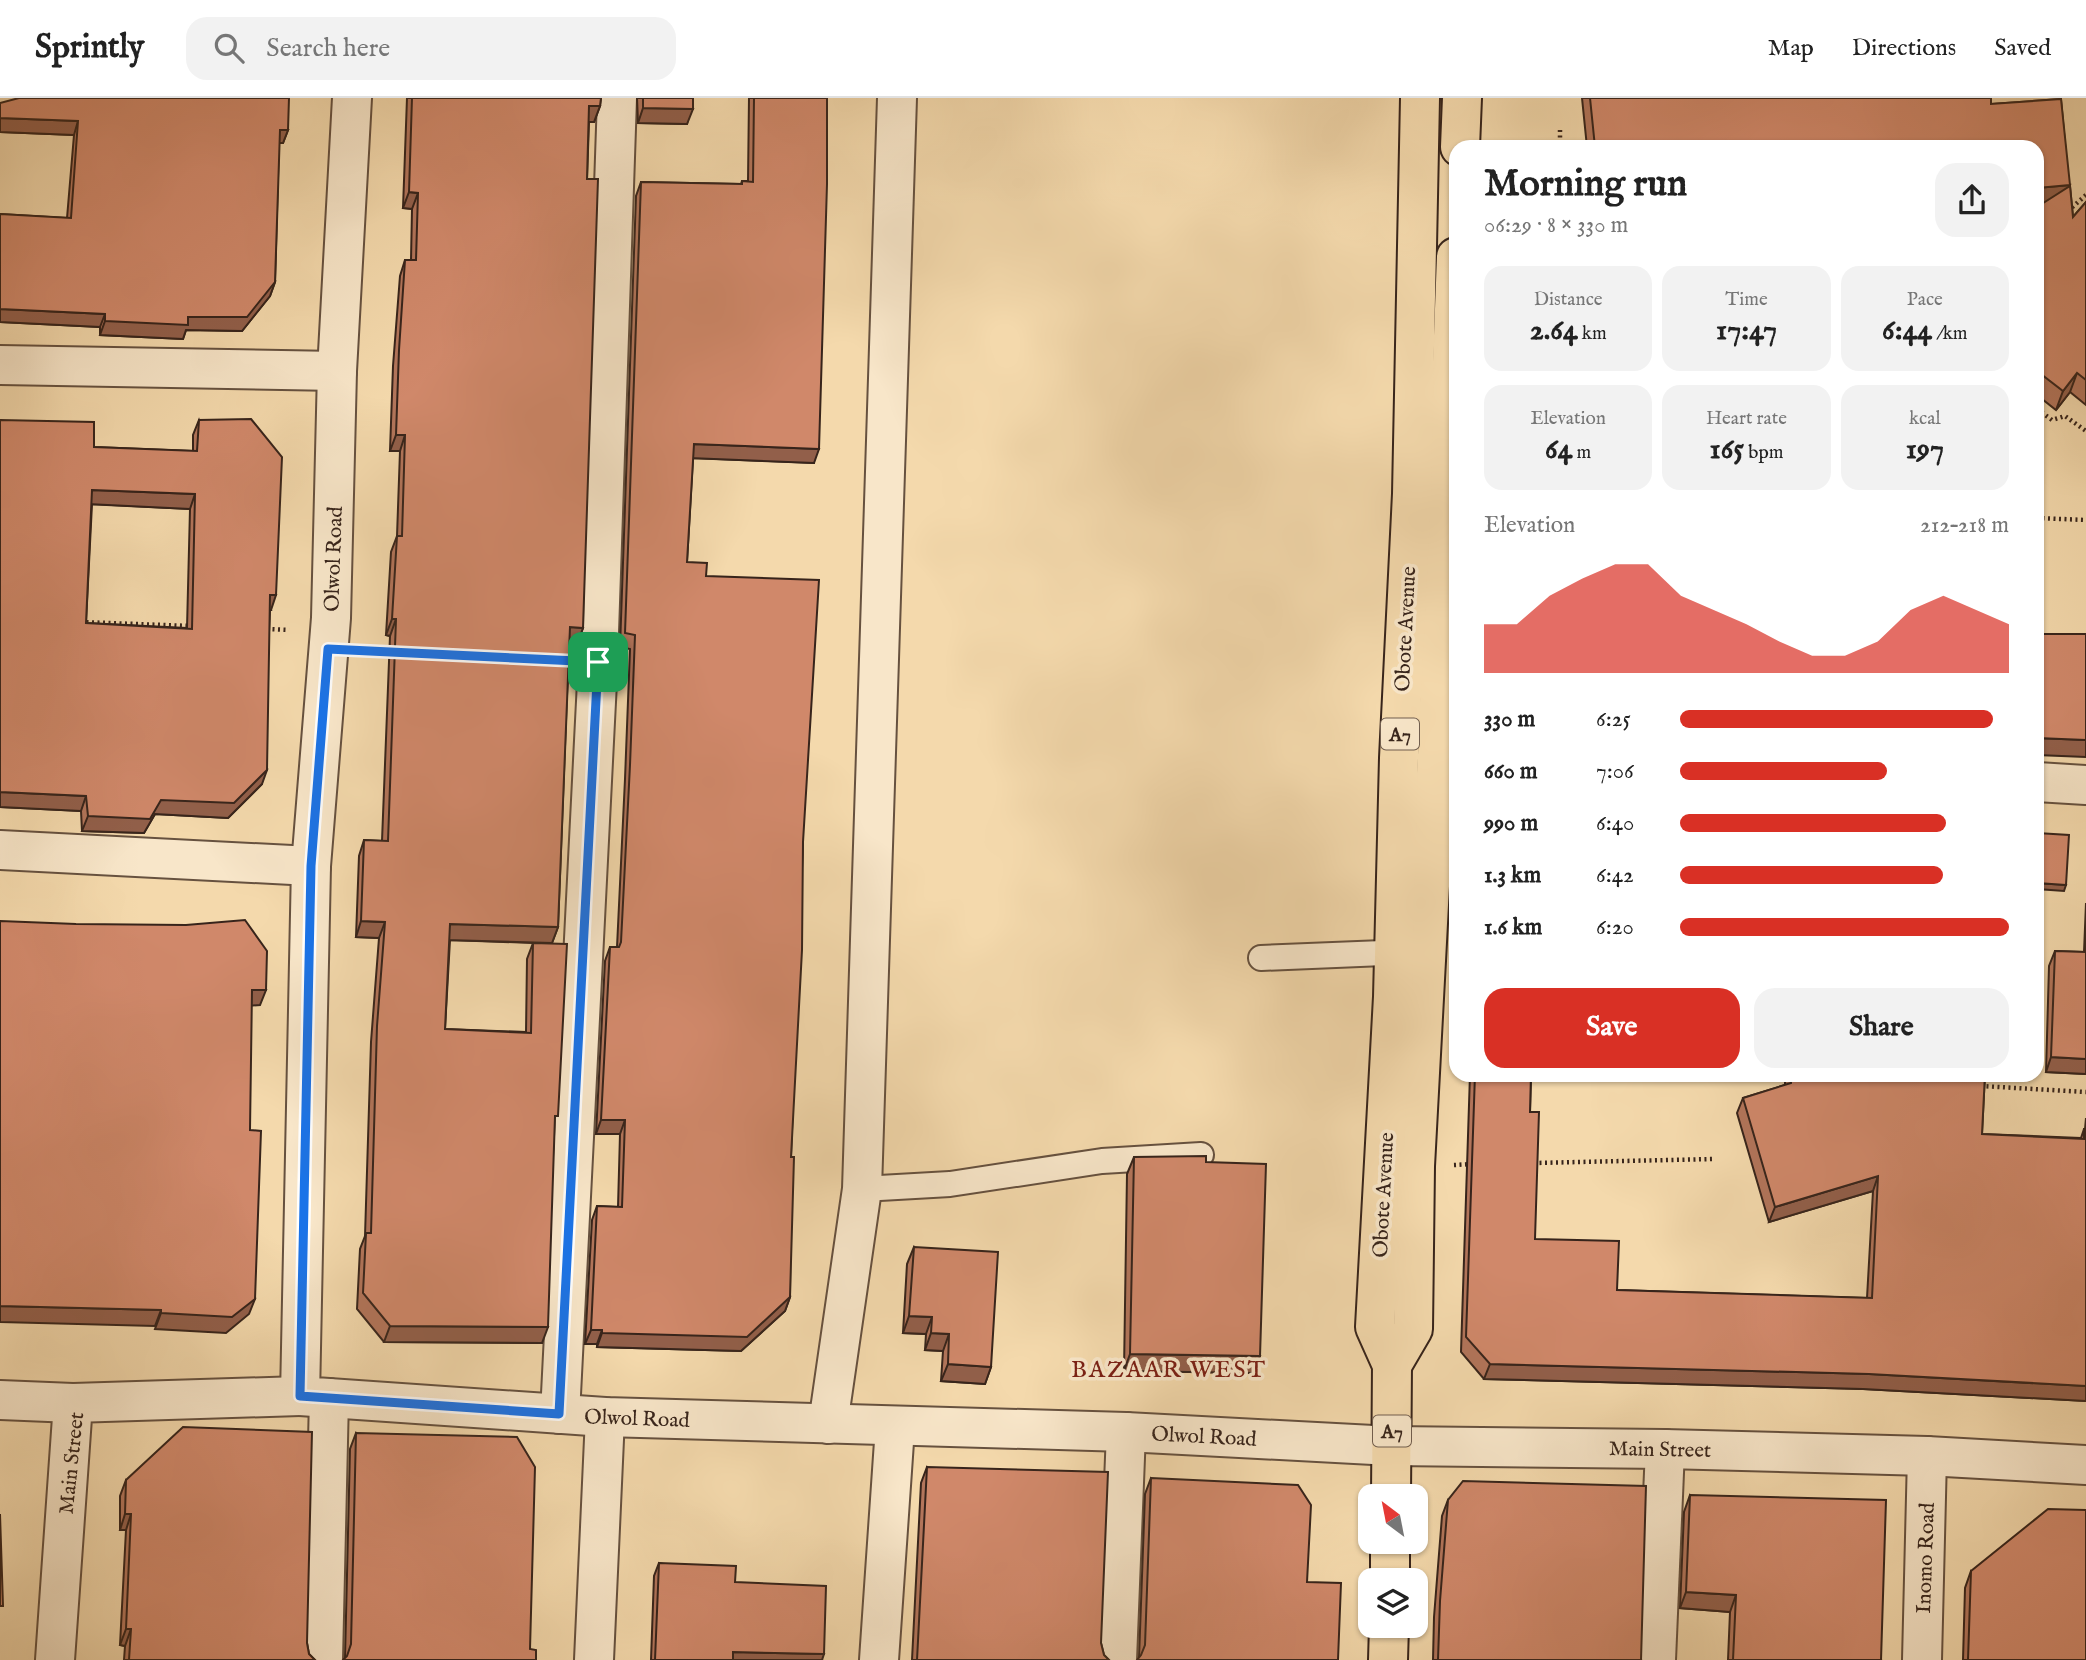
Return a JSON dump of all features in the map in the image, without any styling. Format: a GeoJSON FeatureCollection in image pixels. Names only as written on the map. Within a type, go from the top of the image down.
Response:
{"type":"FeatureCollection","features":[{"type":"Feature","properties":{"kind":"main road","name":"Obote Avenue"},"geometry":{"type":"LineString","coordinates":[[1392,1365],[1413,1329],[1415,1166],[1410,952],[1399,758],[1412,494],[1420,98]]}},
{"type":"Feature","properties":{"kind":"main road"},"geometry":{"type":"LineString","coordinates":[[1460,140],[1462,98]]}},
{"type":"Feature","properties":{"kind":"main road","name":"Obote Avenue"},"geometry":{"type":"LineString","coordinates":[[1391,1484],[1392,1365],[1375,1327],[1410,952],[1446,755],[1449,606]]}},
{"type":"Feature","properties":{"kind":"main road"},"geometry":{"type":"LineString","coordinates":[[1388,1660],[1389,1638]]}},
{"type":"Feature","properties":{"kind":"street","name":"Olwol Road"},"geometry":{"type":"LineString","coordinates":[[352,98],[337,371],[328,640],[311,866],[314,1397],[605,1417],[1126,1432],[1392,1446]]}},
{"type":"Feature","properties":{"kind":"street"},"geometry":{"type":"LineString","coordinates":[[559,1414],[598,662],[617,98]]}},
{"type":"Feature","properties":{"kind":"street"},"geometry":{"type":"LineString","coordinates":[[828,1423],[862,1189],[897,98]]}},
{"type":"Feature","properties":{"kind":"street"},"geometry":{"type":"LineString","coordinates":[[0,365],[337,371]]}},
{"type":"Feature","properties":{"kind":"street"},"geometry":{"type":"LineString","coordinates":[[2044,782],[2086,785]]}},
{"type":"Feature","properties":{"kind":"street"},"geometry":{"type":"LineString","coordinates":[[0,850],[311,866]]}},
{"type":"Feature","properties":{"kind":"street"},"geometry":{"type":"LineString","coordinates":[[314,1397],[323,1660]]}},
{"type":"Feature","properties":{"kind":"street","name":"Main Street"},"geometry":{"type":"LineString","coordinates":[[55,1660],[73,1404],[314,1397]]}},
{"type":"Feature","properties":{"kind":"street"},"geometry":{"type":"LineString","coordinates":[[0,1400],[73,1404]]}},
{"type":"Feature","properties":{"kind":"street"},"geometry":{"type":"LineString","coordinates":[[594,1660],[605,1417]]}},
{"type":"Feature","properties":{"kind":"street"},"geometry":{"type":"LineString","coordinates":[[878,1660],[895,1427]]}},
{"type":"Feature","properties":{"kind":"street"},"geometry":{"type":"LineString","coordinates":[[1117,1660],[1126,1432]]}},
{"type":"Feature","properties":{"kind":"street","name":"Main Street"},"geometry":{"type":"LineString","coordinates":[[1392,1446],[1665,1449],[1927,1456],[2086,1465]]}},
{"type":"Feature","properties":{"kind":"street"},"geometry":{"type":"LineString","coordinates":[[1656,1660],[1665,1449]]}},
{"type":"Feature","properties":{"kind":"street","name":"Inomo Road"},"geometry":{"type":"LineString","coordinates":[[1922,1660],[1927,1456]]}},
{"type":"Feature","properties":{"kind":"lane"},"geometry":{"type":"LineString","coordinates":[[1261,958],[1410,952]]}},
{"type":"Feature","properties":{"kind":"lane"},"geometry":{"type":"LineString","coordinates":[[862,1189],[950,1184],[1102,1161],[1201,1155]]}},
{"type":"Feature","properties":{"kind":"path"},"geometry":{"type":"LineString","coordinates":[[1560,130],[1560,140]]}},
{"type":"Feature","properties":{"kind":"path"},"geometry":{"type":"LineString","coordinates":[[2062,215],[2086,195]]}},
{"type":"Feature","properties":{"kind":"path"},"geometry":{"type":"LineString","coordinates":[[2044,415],[2052,421],[2064,416],[2086,431]]}},
{"type":"Feature","properties":{"kind":"path"},"geometry":{"type":"LineString","coordinates":[[2044,518],[2086,520]]}},
{"type":"Feature","properties":{"kind":"path"},"geometry":{"type":"LineString","coordinates":[[68,621],[205,627]]}},
{"type":"Feature","properties":{"kind":"path"},"geometry":{"type":"LineString","coordinates":[[260,629],[395,652]]}},
{"type":"Feature","properties":{"kind":"path"},"geometry":{"type":"LineString","coordinates":[[1976,1086],[2086,1092]]}},
{"type":"Feature","properties":{"kind":"path"},"geometry":{"type":"LineString","coordinates":[[1523,1163],[1713,1159]]}},
{"type":"Feature","properties":{"kind":"path"},"geometry":{"type":"LineString","coordinates":[[1415,1166],[1482,1164]]}},
{"type":"Feature","properties":{"kind":"building"},"geometry":{"type":"Polygon","coordinates":[[[19,98],[289,98],[288,130],[280,130],[275,282],[247,317],[188,317],[188,325],[105,321],[105,314],[0,309],[0,214],[71,218],[78,121],[0,118],[0,103],[19,98]]]}},
{"type":"Feature","properties":{"kind":"building"},"geometry":{"type":"Polygon","coordinates":[[[412,98],[601,98],[600,106],[589,106],[587,179],[598,179],[583,628],[570,627],[558,927],[450,924],[445,1029],[531,1033],[533,943],[567,944],[558,1116],[555,1116],[548,1327],[390,1326],[363,1293],[366,1233],[371,1233],[377,1026],[385,922],[361,921],[364,840],[388,841],[396,619],[392,619],[397,536],[402,536],[405,435],[396,435],[399,350],[405,260],[416,260],[418,193],[409,192],[412,98]]]}},
{"type":"Feature","properties":{"kind":"building"},"geometry":{"type":"Polygon","coordinates":[[[643,98],[693,98],[693,109],[643,108],[643,98]]]}},
{"type":"Feature","properties":{"kind":"building"},"geometry":{"type":"Polygon","coordinates":[[[754,98],[827,98],[819,449],[694,444],[687,562],[707,563],[706,576],[819,580],[803,842],[802,950],[791,1157],[794,1157],[790,1297],[747,1337],[602,1333],[602,1330],[591,1330],[597,1206],[622,1207],[625,1120],[601,1120],[610,947],[619,947],[621,942],[630,765],[635,635],[625,633],[641,182],[753,182],[754,98]]]}},
{"type":"Feature","properties":{"kind":"building"},"geometry":{"type":"Polygon","coordinates":[[[1590,98],[1991,98],[1991,104],[2061,99],[2070,185],[2044,187],[2044,140],[1594,140],[1590,98]]]}},
{"type":"Feature","properties":{"kind":"building"},"geometry":{"type":"Polygon","coordinates":[[[2070,186],[2073,217],[2086,202],[2086,380],[2077,373],[2063,391],[2044,376],[2044,203],[2070,186]]]}},
{"type":"Feature","properties":{"kind":"building"},"geometry":{"type":"Polygon","coordinates":[[[251,419],[282,457],[276,595],[270,595],[267,770],[234,803],[161,800],[150,819],[88,816],[86,796],[0,792],[0,420],[94,422],[94,447],[197,451],[199,420],[251,419]],[[92,490],[86,623],[192,629],[195,494],[92,490]]]}},
{"type":"Feature","properties":{"kind":"building"},"geometry":{"type":"Polygon","coordinates":[[[2044,634],[2086,634],[2086,740],[2044,738],[2044,634]]]}},
{"type":"Feature","properties":{"kind":"building"},"geometry":{"type":"Polygon","coordinates":[[[2044,833],[2069,835],[2066,885],[2044,883],[2044,833]]]}},
{"type":"Feature","properties":{"kind":"building"},"geometry":{"type":"Polygon","coordinates":[[[245,920],[267,951],[266,990],[252,990],[250,1130],[261,1131],[255,1299],[232,1317],[161,1313],[161,1310],[0,1306],[0,921],[186,925],[245,920]]]}},
{"type":"Feature","properties":{"kind":"building"},"geometry":{"type":"Polygon","coordinates":[[[2055,951],[2086,952],[2086,1059],[2051,1057],[2055,951]]]}},
{"type":"Feature","properties":{"kind":"building"},"geometry":{"type":"Polygon","coordinates":[[[1475,1082],[1531,1082],[1530,1112],[1539,1112],[1535,1239],[1619,1241],[1617,1290],[1872,1298],[1878,1176],[1775,1207],[1743,1098],[1791,1082],[1985,1082],[1982,1134],[2084,1139],[2086,1129],[2086,1386],[1869,1374],[1490,1364],[1466,1337],[1475,1082]]]}},
{"type":"Feature","properties":{"kind":"building"},"geometry":{"type":"Polygon","coordinates":[[[1206,1156],[1206,1162],[1266,1164],[1260,1356],[1130,1354],[1134,1157],[1206,1156]]]}},
{"type":"Feature","properties":{"kind":"building"},"geometry":{"type":"Polygon","coordinates":[[[914,1247],[998,1252],[991,1367],[948,1364],[949,1334],[931,1333],[932,1317],[909,1316],[914,1247]]]}},
{"type":"Feature","properties":{"kind":"building"},"geometry":{"type":"Polygon","coordinates":[[[183,1427],[312,1432],[307,1643],[309,1654],[315,1660],[129,1660],[131,1629],[126,1629],[131,1514],[125,1514],[126,1480],[183,1427]]]}},
{"type":"Feature","properties":{"kind":"building"},"geometry":{"type":"Polygon","coordinates":[[[356,1433],[517,1437],[535,1467],[530,1649],[536,1650],[536,1660],[343,1660],[351,1644],[356,1433]]]}},
{"type":"Feature","properties":{"kind":"building"},"geometry":{"type":"Polygon","coordinates":[[[927,1467],[1108,1472],[1101,1643],[1104,1655],[1109,1660],[917,1660],[927,1467]]]}},
{"type":"Feature","properties":{"kind":"building"},"geometry":{"type":"Polygon","coordinates":[[[1151,1478],[1298,1485],[1311,1505],[1307,1582],[1341,1583],[1338,1660],[1137,1660],[1145,1645],[1151,1478]]]}},
{"type":"Feature","properties":{"kind":"building"},"geometry":{"type":"Polygon","coordinates":[[[1463,1481],[1646,1486],[1641,1660],[1438,1660],[1448,1500],[1463,1481]]]}},
{"type":"Feature","properties":{"kind":"building"},"geometry":{"type":"Polygon","coordinates":[[[1690,1495],[1886,1500],[1881,1660],[1733,1660],[1736,1595],[1686,1592],[1690,1495]]]}},
{"type":"Feature","properties":{"kind":"building"},"geometry":{"type":"Polygon","coordinates":[[[2048,1509],[2086,1510],[2086,1660],[1968,1660],[1971,1571],[2048,1509]]]}},
{"type":"Feature","properties":{"kind":"building"},"geometry":{"type":"Polygon","coordinates":[[[0,1514],[3,1606],[0,1606],[0,1514]]]}},
{"type":"Feature","properties":{"kind":"building"},"geometry":{"type":"Polygon","coordinates":[[[659,1563],[736,1566],[735,1582],[826,1586],[824,1654],[733,1652],[733,1660],[655,1660],[659,1563]]]}},
{"type":"Feature","properties":{"kind":"district","name":"BAZAAR WEST"},"geometry":{"type":"Point","coordinates":[1169,1369]}},
{"type":"Feature","properties":{"kind":"route"},"geometry":{"type":"LineString","coordinates":[[328,649],[598,662],[559,1414],[300,1396],[311,866],[328,649]]}}]}
